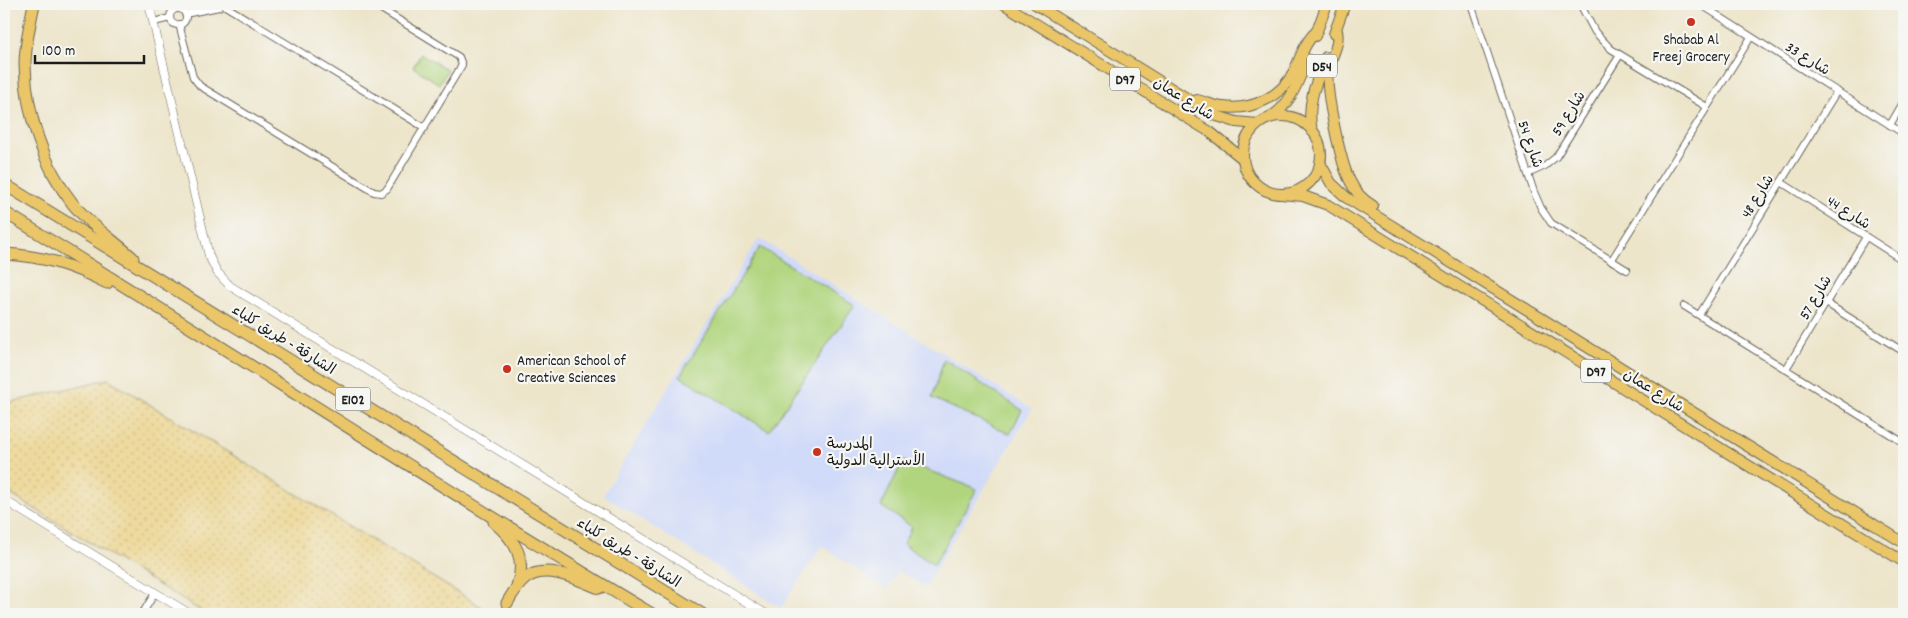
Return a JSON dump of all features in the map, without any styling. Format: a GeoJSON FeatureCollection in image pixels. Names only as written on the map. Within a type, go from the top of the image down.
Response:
{"type":"FeatureCollection","features":[{"type":"Feature","properties":{"kind":"highway"},"geometry":{"type":"LineString","coordinates":[[34,4],[27,39],[25,64],[33,120],[42,149],[56,178],[73,204],[93,225],[135,259],[144,271]]}},
{"type":"Feature","properties":{"kind":"highway","name":"الشارقة - طريق كلباء"},"geometry":{"type":"LineString","coordinates":[[4,184],[702,614]]}},
{"type":"Feature","properties":{"kind":"highway","name":"E102"},"geometry":{"type":"LineString","coordinates":[[4,212],[652,614]]}},
{"type":"Feature","properties":{"kind":"highway"},"geometry":{"type":"LineString","coordinates":[[4,254],[26,255],[58,262],[156,305]]}},
{"type":"Feature","properties":{"kind":"highway"},"geometry":{"type":"LineString","coordinates":[[472,503],[511,540],[520,556],[521,574],[516,588]]}},
{"type":"Feature","properties":{"kind":"highway"},"geometry":{"type":"LineString","coordinates":[[506,603],[516,588],[527,577],[545,572],[562,574],[632,602]]}},
{"type":"Feature","properties":{"kind":"main road","name":"شارع عمان"},"geometry":{"type":"LineString","coordinates":[[1004,4],[1210,132],[1243,159]]}},
{"type":"Feature","properties":{"kind":"main road","name":"شارع عمان"},"geometry":{"type":"LineString","coordinates":[[1035,4],[1209,112],[1236,122],[1258,124]]}},
{"type":"Feature","properties":{"kind":"main road","name":"D54"},"geometry":{"type":"LineString","coordinates":[[1270,118],[1286,104],[1294,92],[1327,4]]}},
{"type":"Feature","properties":{"kind":"main road","name":"D54"},"geometry":{"type":"LineString","coordinates":[[1312,131],[1310,110],[1312,94],[1346,4]]}},
{"type":"Feature","properties":{"kind":"main road"},"geometry":{"type":"LineString","coordinates":[[1336,28],[1339,38],[1329,65],[1327,85],[1347,174],[1361,198],[1386,215],[1400,230]]}},
{"type":"Feature","properties":{"kind":"main road"},"geometry":{"type":"LineString","coordinates":[[1188,98],[1225,108],[1241,107],[1262,101],[1281,89],[1289,80],[1310,37],[1317,31]]}},
{"type":"Feature","properties":{"kind":"main road"},"geometry":{"type":"LineString","coordinates":[[1281,116],[1293,118],[1304,123],[1312,131],[1318,140],[1320,163],[1315,175],[1306,185],[1295,192],[1281,194],[1260,188],[1252,180],[1246,170],[1243,149],[1251,131],[1258,124],[1270,118],[1281,116]]}},
{"type":"Feature","properties":{"kind":"main road","name":"شارع عمان"},"geometry":{"type":"LineString","coordinates":[[1320,163],[1327,177],[1342,194],[1904,543]]}},
{"type":"Feature","properties":{"kind":"main road","name":"شارع عمان"},"geometry":{"type":"LineString","coordinates":[[1281,194],[1303,196],[1328,205],[1904,562]]}},
{"type":"Feature","properties":{"kind":"street"},"geometry":{"type":"LineString","coordinates":[[149,4],[208,256],[223,280],[312,337],[766,614]]}},
{"type":"Feature","properties":{"kind":"street"},"geometry":{"type":"LineString","coordinates":[[185,14],[222,4],[425,128]]}},
{"type":"Feature","properties":{"kind":"street"},"geometry":{"type":"LineString","coordinates":[[179,24],[193,77],[200,86],[374,192],[381,192],[387,189],[462,68],[461,60],[373,4]]}},
{"type":"Feature","properties":{"kind":"street","name":"شارع 54"},"geometry":{"type":"LineString","coordinates":[[1471,4],[1528,174],[1538,200],[1551,223],[1627,270]]}},
{"type":"Feature","properties":{"kind":"street"},"geometry":{"type":"LineString","coordinates":[[1580,4],[1595,32],[1620,56],[1707,107]]}},
{"type":"Feature","properties":{"kind":"street","name":"شارع 33"},"geometry":{"type":"LineString","coordinates":[[1700,4],[1904,134]]}},
{"type":"Feature","properties":{"kind":"street"},"geometry":{"type":"LineString","coordinates":[[175,9],[181,10],[185,14],[185,19],[179,24],[173,23],[170,18],[171,13],[175,9]]}},
{"type":"Feature","properties":{"kind":"street"},"geometry":{"type":"LineString","coordinates":[[154,22],[170,18]]}},
{"type":"Feature","properties":{"kind":"street"},"geometry":{"type":"LineString","coordinates":[[1611,260],[1751,37]]}},
{"type":"Feature","properties":{"kind":"street","name":"شارع 59"},"geometry":{"type":"LineString","coordinates":[[1528,174],[1545,166],[1556,157],[1620,56]]}},
{"type":"Feature","properties":{"kind":"street","name":"شارع 48"},"geometry":{"type":"LineString","coordinates":[[1699,315],[1837,91]]}},
{"type":"Feature","properties":{"kind":"street"},"geometry":{"type":"LineString","coordinates":[[1890,125],[1904,101]]}},
{"type":"Feature","properties":{"kind":"street","name":"شارع 44"},"geometry":{"type":"LineString","coordinates":[[1781,182],[1904,261]]}},
{"type":"Feature","properties":{"kind":"street","name":"شارع 57"},"geometry":{"type":"LineString","coordinates":[[1786,369],[1866,237]]}},
{"type":"Feature","properties":{"kind":"street"},"geometry":{"type":"LineString","coordinates":[[1826,303],[1904,352]]}},
{"type":"Feature","properties":{"kind":"street"},"geometry":{"type":"LineString","coordinates":[[1684,306],[1904,443]]}},
{"type":"Feature","properties":{"kind":"street"},"geometry":{"type":"LineString","coordinates":[[4,500],[190,614]]}},
{"type":"Feature","properties":{"kind":"street"},"geometry":{"type":"LineString","coordinates":[[142,614],[155,593]]}},
{"type":"Feature","properties":{"kind":"shaded area","name":"المدرسة الأسترالية الدولية"},"geometry":{"type":"Polygon","coordinates":[[[759,238],[1032,409],[925,587],[898,571],[886,589],[822,546],[781,608],[603,495],[759,238]]]}},
{"type":"Feature","properties":{"kind":"green space"},"geometry":{"type":"Polygon","coordinates":[[[421,54],[448,70],[439,84],[413,67],[421,54]]]}},
{"type":"Feature","properties":{"kind":"green space"},"geometry":{"type":"Polygon","coordinates":[[[760,247],[855,305],[769,431],[680,376],[760,247]]]}},
{"type":"Feature","properties":{"kind":"green space"},"geometry":{"type":"Polygon","coordinates":[[[944,359],[1022,410],[1010,434],[932,398],[944,359]]]}},
{"type":"Feature","properties":{"kind":"green space"},"geometry":{"type":"Polygon","coordinates":[[[903,461],[977,489],[934,565],[903,544],[912,527],[881,506],[903,461]]]}},
{"type":"Feature","properties":{"kind":"sand"},"geometry":{"type":"Polygon","coordinates":[[[108,379],[493,614],[206,614],[4,490],[4,404],[108,379]]]}},
{"type":"Feature","properties":{"kind":"place","name":"Shabab Al Freej Grocery"},"geometry":{"type":"Point","coordinates":[1691,22]}},
{"type":"Feature","properties":{"kind":"place","name":"American School of Creative Sciences"},"geometry":{"type":"Point","coordinates":[507,369]}},
{"type":"Feature","properties":{"kind":"place","name":"المدرسة الأسترالية الدولية"},"geometry":{"type":"Point","coordinates":[817,452]}}]}
